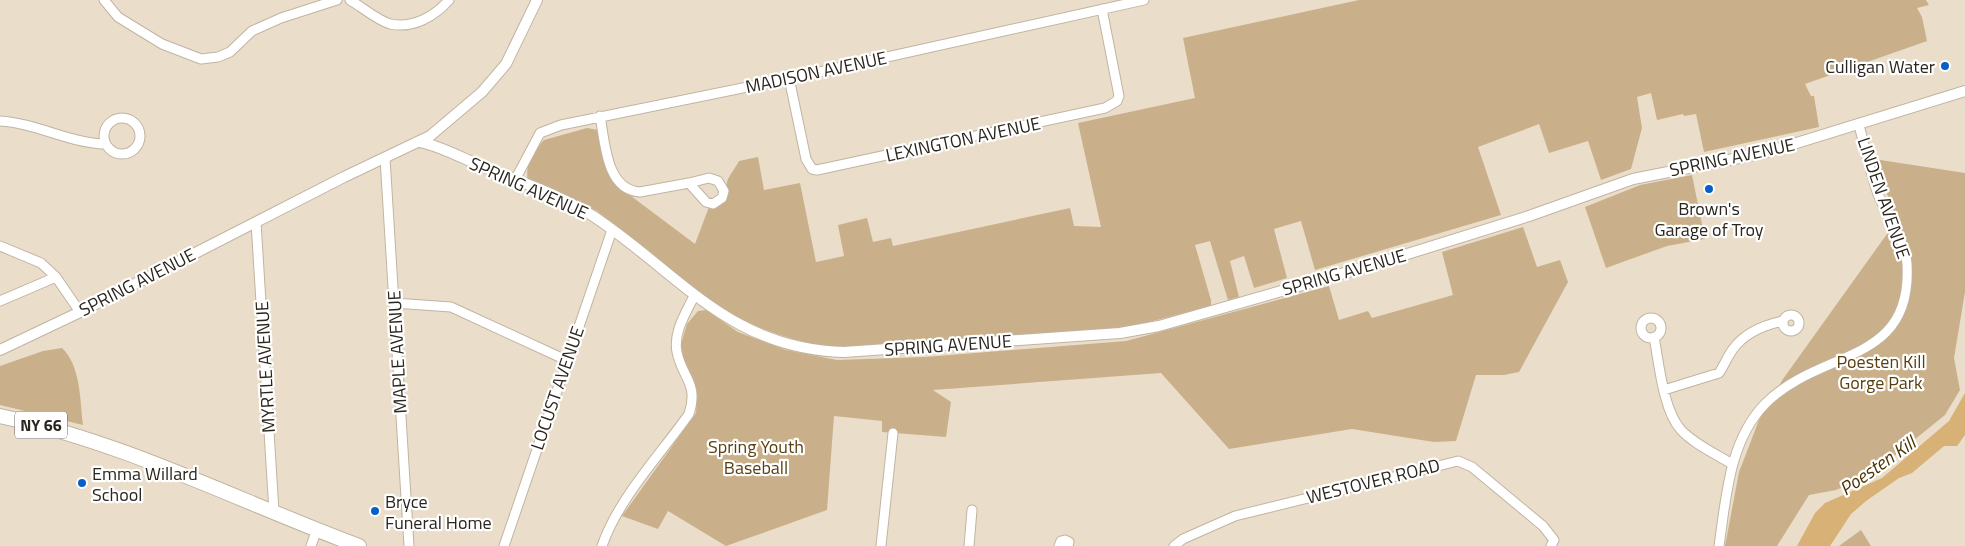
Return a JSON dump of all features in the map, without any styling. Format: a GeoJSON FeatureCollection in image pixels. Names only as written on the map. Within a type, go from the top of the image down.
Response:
{"type":"FeatureCollection","features":[{"type":"Feature","properties":{"kind":"main road","name":"NY 66"},"geometry":{"type":"LineString","coordinates":[[0,416],[37,424],[92,440],[360,546]]}},
{"type":"Feature","properties":{"kind":"street"},"geometry":{"type":"LineString","coordinates":[[104,0],[118,17],[162,44],[201,59],[218,57],[230,52],[252,30],[281,18],[337,0]]}},
{"type":"Feature","properties":{"kind":"street"},"geometry":{"type":"LineString","coordinates":[[350,0],[389,23],[401,25],[415,24],[430,16],[449,0]]}},
{"type":"Feature","properties":{"kind":"street"},"geometry":{"type":"LineString","coordinates":[[420,142],[450,120],[482,92],[506,64],[537,0]]}},
{"type":"Feature","properties":{"kind":"street","name":"MADISON AVENUE"},"geometry":{"type":"LineString","coordinates":[[515,180],[540,133],[569,123],[790,78],[1144,0]]}},
{"type":"Feature","properties":{"kind":"street","name":"LEXINGTON AVENUE"},"geometry":{"type":"LineString","coordinates":[[790,78],[806,159],[812,169],[823,170],[1105,108],[1117,101],[1118,88],[1102,9]]}},
{"type":"Feature","properties":{"kind":"street","name":"SPRING AVENUE"},"geometry":{"type":"LineString","coordinates":[[0,350],[420,142],[571,204],[612,230],[694,296],[734,323],[759,334],[810,349],[827,351],[1120,334],[1159,326],[1369,266],[1529,216],[1633,179],[1764,153],[1965,91]]}},
{"type":"Feature","properties":{"kind":"street"},"geometry":{"type":"LineString","coordinates":[[600,116],[611,169],[623,186],[633,192],[640,192],[689,182]]}},
{"type":"Feature","properties":{"kind":"street"},"geometry":{"type":"LineString","coordinates":[[0,121],[18,124],[90,144],[105,144],[115,153],[127,154],[137,147],[140,142],[139,130],[132,120],[115,119],[106,127],[105,144]]}},
{"type":"Feature","properties":{"kind":"street","name":"LINDEN AVENUE"},"geometry":{"type":"LineString","coordinates":[[1719,546],[1732,464],[1743,436],[1765,404],[1808,372],[1876,342],[1885,335],[1900,314],[1907,276],[1904,250],[1879,195],[1859,125]]}},
{"type":"Feature","properties":{"kind":"street","name":"MAPLE AVENUE"},"geometry":{"type":"LineString","coordinates":[[385,158],[409,546]]}},
{"type":"Feature","properties":{"kind":"street","name":"MYRTLE AVENUE"},"geometry":{"type":"LineString","coordinates":[[256,222],[274,512]]}},
{"type":"Feature","properties":{"kind":"street","name":"LOCUST AVENUE"},"geometry":{"type":"LineString","coordinates":[[504,546],[612,230]]}},
{"type":"Feature","properties":{"kind":"street"},"geometry":{"type":"LineString","coordinates":[[0,246],[33,257],[56,277],[80,312]]}},
{"type":"Feature","properties":{"kind":"street"},"geometry":{"type":"LineString","coordinates":[[0,301],[56,277]]}},
{"type":"Feature","properties":{"kind":"street"},"geometry":{"type":"LineString","coordinates":[[602,546],[607,531],[622,505],[689,414],[693,401],[691,382],[682,368],[676,341],[682,320],[694,296]]}},
{"type":"Feature","properties":{"kind":"street"},"geometry":{"type":"LineString","coordinates":[[394,303],[451,307],[566,360]]}},
{"type":"Feature","properties":{"kind":"street"},"geometry":{"type":"LineString","coordinates":[[1664,390],[1719,373],[1732,350],[1748,335],[1771,324],[1783,321]]}},
{"type":"Feature","properties":{"kind":"street"},"geometry":{"type":"LineString","coordinates":[[1654,337],[1664,390],[1672,414],[1681,430],[1732,464]]}},
{"type":"Feature","properties":{"kind":"street"},"geometry":{"type":"LineString","coordinates":[[881,546],[893,433]]}},
{"type":"Feature","properties":{"kind":"street","name":"WESTOVER ROAD"},"geometry":{"type":"LineString","coordinates":[[1174,546],[1183,539],[1235,516],[1458,460],[1472,467],[1543,526],[1552,542]]}},
{"type":"Feature","properties":{"kind":"street"},"geometry":{"type":"LineString","coordinates":[[969,546],[972,510]]}},
{"type":"Feature","properties":{"kind":"street"},"geometry":{"type":"LineString","coordinates":[[311,546],[317,529]]}},
{"type":"Feature","properties":{"kind":"street"},"geometry":{"type":"LineString","coordinates":[[1059,546],[1061,541],[1065,540],[1069,542],[1068,546]]}},
{"type":"Feature","properties":{"kind":"green space"},"geometry":{"type":"Polygon","coordinates":[[[1359,0],[1926,0],[1929,5],[1917,8],[1922,17],[1927,41],[1805,84],[1811,96],[1814,96],[1819,127],[1704,152],[1696,114],[1684,116],[1683,114],[1657,120],[1651,93],[1637,97],[1642,128],[1631,169],[1601,180],[1588,141],[1549,153],[1539,124],[1478,147],[1501,215],[1315,270],[1301,221],[1274,229],[1287,278],[1254,288],[1244,256],[1230,261],[1239,297],[1228,300],[1210,241],[1195,245],[1211,300],[1211,306],[1122,329],[833,348],[802,342],[758,327],[717,306],[597,211],[528,180],[529,163],[544,140],[587,128],[598,130],[607,170],[615,184],[695,244],[709,207],[714,208],[726,199],[728,179],[739,161],[758,157],[764,190],[800,183],[816,262],[844,256],[838,225],[867,218],[873,242],[891,238],[893,246],[1070,208],[1074,226],[1101,227],[1078,123],[1195,98],[1183,38],[1359,0]]]}},
{"type":"Feature","properties":{"kind":"green space","name":"Poesten Kill Gorge Park"},"geometry":{"type":"Polygon","coordinates":[[[1874,159],[1965,173],[1965,292],[1954,358],[1960,390],[1945,415],[1872,474],[1836,490],[1809,495],[1777,546],[1725,546],[1739,472],[1759,420],[1783,379],[1897,220],[1874,159]]]}},
{"type":"Feature","properties":{"kind":"green space"},"geometry":{"type":"Polygon","coordinates":[[[1692,175],[1705,239],[1667,246],[1606,268],[1585,207],[1640,185],[1692,175]]]}},
{"type":"Feature","properties":{"kind":"green space","name":"Spring Youth Baseball"},"geometry":{"type":"Polygon","coordinates":[[[1523,227],[1537,267],[1560,260],[1568,282],[1519,372],[1504,375],[1476,375],[1456,441],[1434,442],[1352,429],[1229,449],[1161,373],[933,390],[951,402],[946,437],[882,432],[882,421],[834,416],[827,510],[726,546],[668,511],[658,529],[622,516],[696,413],[696,396],[692,381],[679,351],[687,324],[698,311],[706,310],[738,332],[786,350],[837,360],[925,357],[1126,341],[1329,286],[1339,320],[1368,311],[1372,318],[1453,295],[1442,252],[1523,227]]]}},
{"type":"Feature","properties":{"kind":"green space"},"geometry":{"type":"Polygon","coordinates":[[[62,348],[73,364],[76,374],[83,425],[0,405],[0,366],[43,351],[62,348]]]}},
{"type":"Feature","properties":{"kind":"green space"},"geometry":{"type":"Polygon","coordinates":[[[1861,530],[1871,546],[1839,546],[1861,530]]]}},
{"type":"Feature","properties":{"kind":"shaded area","name":"Poesten Kill"},"geometry":{"type":"Polygon","coordinates":[[[1965,393],[1965,435],[1957,446],[1944,446],[1912,473],[1899,478],[1866,501],[1851,514],[1830,546],[1797,546],[1815,513],[1825,503],[1882,478],[1949,421],[1965,393]]]}},
{"type":"Feature","properties":{"kind":"place","name":"Culligan Water"},"geometry":{"type":"Point","coordinates":[1945,66]}},
{"type":"Feature","properties":{"kind":"place","name":"Brown's Garage of Troy"},"geometry":{"type":"Point","coordinates":[1709,189]}},
{"type":"Feature","properties":{"kind":"place","name":"Emma Willard School"},"geometry":{"type":"Point","coordinates":[82,483]}},
{"type":"Feature","properties":{"kind":"place","name":"Bryce Funeral Home"},"geometry":{"type":"Point","coordinates":[375,511]}}]}
